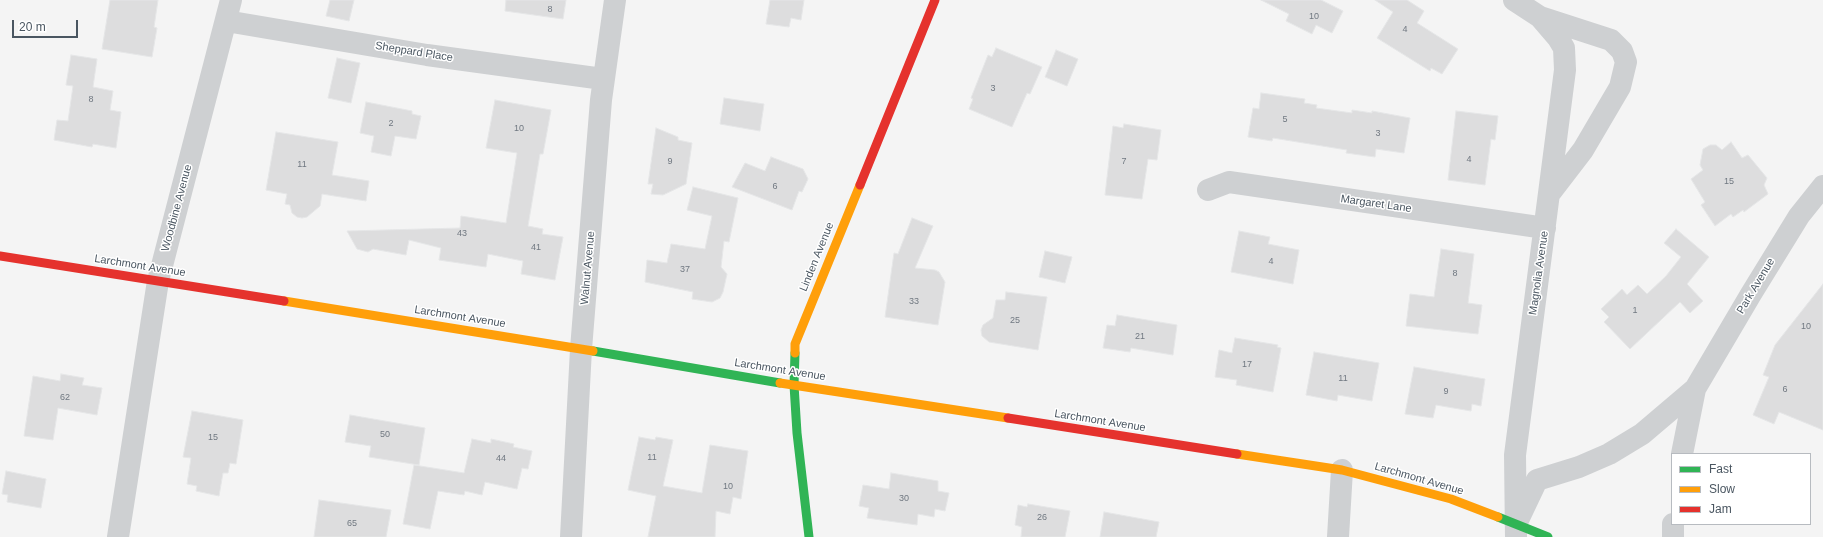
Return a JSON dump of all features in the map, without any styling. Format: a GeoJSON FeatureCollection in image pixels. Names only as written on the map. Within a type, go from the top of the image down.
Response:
{"type":"FeatureCollection","features":[{"type":"Feature","properties":{"kind":"street","name":"Woodbine Avenue"},"geometry":{"type":"LineString","coordinates":[[118,537],[158,281],[231,0]]}},
{"type":"Feature","properties":{"kind":"street","name":"Walnut Avenue"},"geometry":{"type":"LineString","coordinates":[[571,537],[581,349],[603,79],[615,0]]}},
{"type":"Feature","properties":{"kind":"street","name":"Linden Avenue"},"geometry":{"type":"LineString","coordinates":[[809,537],[797,434],[794,385],[794,344],[935,0]]}},
{"type":"Feature","properties":{"kind":"street"},"geometry":{"type":"LineString","coordinates":[[1514,0],[1540,17],[1611,40],[1622,50],[1626,62],[1620,87],[1583,150],[1549,194]]}},
{"type":"Feature","properties":{"kind":"street","name":"Magnolia Avenue"},"geometry":{"type":"LineString","coordinates":[[1516,531],[1515,455],[1565,70],[1564,48],[1558,38],[1540,17]]}},
{"type":"Feature","properties":{"kind":"street","name":"Sheppard Place"},"geometry":{"type":"LineString","coordinates":[[226,21],[427,55],[603,79]]}},
{"type":"Feature","properties":{"kind":"street","name":"Margaret Lane"},"geometry":{"type":"LineString","coordinates":[[1208,190],[1229,182],[1545,228]]}},
{"type":"Feature","properties":{"kind":"street","name":"Park Avenue"},"geometry":{"type":"LineString","coordinates":[[1516,531],[1537,480],[1579,467],[1609,454],[1642,434],[1695,389],[1799,216],[1823,186]]}},
{"type":"Feature","properties":{"kind":"street","name":"Larchmont Avenue"},"geometry":{"type":"LineString","coordinates":[[0,256],[581,349],[794,385],[1342,470],[1451,499],[1516,531],[1548,537]]}},
{"type":"Feature","properties":{"kind":"street","name":"Park Avenue"},"geometry":{"type":"LineString","coordinates":[[1682,453],[1695,389]]}},
{"type":"Feature","properties":{"kind":"street"},"geometry":{"type":"LineString","coordinates":[[1338,537],[1342,470]]}},
{"type":"Feature","properties":{"kind":"street"},"geometry":{"type":"LineString","coordinates":[[1673,525],[1673,537]]}},
{"type":"Feature","properties":{"kind":"building"},"geometry":{"type":"Polygon","coordinates":[[[110,0],[158,0],[154,27],[157,28],[152,57],[102,49],[110,0]]]}},
{"type":"Feature","properties":{"kind":"building"},"geometry":{"type":"Polygon","coordinates":[[[330,0],[354,0],[349,21],[326,16],[330,0]]]}},
{"type":"Feature","properties":{"kind":"building"},"geometry":{"type":"Polygon","coordinates":[[[506,0],[566,0],[563,19],[505,11],[506,0]]]}},
{"type":"Feature","properties":{"kind":"building"},"geometry":{"type":"Polygon","coordinates":[[[770,0],[804,0],[801,20],[791,18],[789,27],[766,24],[770,0]]]}},
{"type":"Feature","properties":{"kind":"building"},"geometry":{"type":"Polygon","coordinates":[[[1261,0],[1321,0],[1343,11],[1332,33],[1316,25],[1312,34],[1286,21],[1289,14],[1261,0]]]}},
{"type":"Feature","properties":{"kind":"building"},"geometry":{"type":"Polygon","coordinates":[[[1375,0],[1407,0],[1424,11],[1417,23],[1458,49],[1442,74],[1431,68],[1430,71],[1377,38],[1393,12],[1375,0]]]}},
{"type":"Feature","properties":{"kind":"building"},"geometry":{"type":"Polygon","coordinates":[[[996,48],[1042,67],[1030,94],[1027,93],[1012,127],[969,109],[973,99],[971,98],[988,55],[992,57],[996,48]]]}},
{"type":"Feature","properties":{"kind":"building"},"geometry":{"type":"Polygon","coordinates":[[[1056,50],[1078,59],[1067,86],[1045,77],[1056,50]]]}},
{"type":"Feature","properties":{"kind":"building"},"geometry":{"type":"Polygon","coordinates":[[[71,55],[97,59],[93,87],[113,91],[110,110],[121,112],[116,148],[93,144],[92,147],[54,140],[57,120],[68,121],[73,86],[66,85],[71,55]]]}},
{"type":"Feature","properties":{"kind":"building"},"geometry":{"type":"Polygon","coordinates":[[[337,58],[360,63],[351,103],[328,98],[337,58]]]}},
{"type":"Feature","properties":{"kind":"building"},"geometry":{"type":"Polygon","coordinates":[[[1261,93],[1305,99],[1304,103],[1317,105],[1316,108],[1352,113],[1352,110],[1372,113],[1372,111],[1410,118],[1404,153],[1376,149],[1375,157],[1346,153],[1347,150],[1273,138],[1272,141],[1248,137],[1253,108],[1259,109],[1261,93]]]}},
{"type":"Feature","properties":{"kind":"building"},"geometry":{"type":"Polygon","coordinates":[[[724,98],[764,104],[760,131],[720,124],[724,98]]]}},
{"type":"Feature","properties":{"kind":"building"},"geometry":{"type":"Polygon","coordinates":[[[495,100],[551,110],[543,154],[540,154],[528,226],[543,229],[542,234],[563,237],[555,280],[521,274],[523,261],[488,254],[486,267],[439,260],[441,248],[409,240],[406,255],[373,249],[368,252],[357,249],[347,231],[460,228],[461,216],[506,223],[517,153],[486,148],[495,100]]]}},
{"type":"Feature","properties":{"kind":"building"},"geometry":{"type":"Polygon","coordinates":[[[366,102],[412,111],[412,114],[421,116],[416,139],[395,136],[391,156],[371,152],[374,136],[360,133],[366,102]]]}},
{"type":"Feature","properties":{"kind":"building"},"geometry":{"type":"Polygon","coordinates":[[[1456,111],[1498,116],[1495,140],[1491,139],[1485,185],[1448,180],[1456,111]]]}},
{"type":"Feature","properties":{"kind":"building"},"geometry":{"type":"Polygon","coordinates":[[[1124,124],[1161,130],[1157,160],[1148,159],[1142,199],[1105,195],[1113,126],[1123,128],[1124,124]]]}},
{"type":"Feature","properties":{"kind":"building"},"geometry":{"type":"Polygon","coordinates":[[[656,128],[678,137],[678,140],[692,143],[686,184],[663,195],[651,194],[653,184],[648,184],[656,128]]]}},
{"type":"Feature","properties":{"kind":"building"},"geometry":{"type":"Polygon","coordinates":[[[276,132],[338,142],[332,175],[369,181],[366,201],[322,194],[320,206],[307,217],[297,217],[292,213],[290,205],[285,204],[287,194],[266,190],[276,132]]]}},
{"type":"Feature","properties":{"kind":"building"},"geometry":{"type":"Polygon","coordinates":[[[1731,142],[1742,158],[1748,155],[1767,178],[1764,185],[1768,194],[1744,212],[1743,210],[1733,217],[1731,214],[1715,226],[1701,205],[1705,202],[1691,179],[1703,170],[1700,165],[1703,149],[1710,145],[1716,145],[1722,150],[1731,142]]]}},
{"type":"Feature","properties":{"kind":"building"},"geometry":{"type":"Polygon","coordinates":[[[771,157],[803,169],[808,179],[802,192],[799,191],[792,210],[732,187],[745,163],[765,171],[771,157]]]}},
{"type":"Feature","properties":{"kind":"building"},"geometry":{"type":"Polygon","coordinates":[[[693,187],[738,198],[729,242],[724,241],[721,267],[727,274],[723,292],[720,298],[712,302],[692,299],[693,292],[645,282],[647,260],[667,263],[671,244],[705,249],[712,216],[687,210],[693,187]]]}},
{"type":"Feature","properties":{"kind":"building"},"geometry":{"type":"Polygon","coordinates":[[[912,218],[933,226],[915,268],[935,270],[939,272],[945,282],[938,325],[885,317],[894,253],[898,254],[912,218]]]}},
{"type":"Feature","properties":{"kind":"building"},"geometry":{"type":"Polygon","coordinates":[[[1676,229],[1709,257],[1687,284],[1703,301],[1690,313],[1680,302],[1630,349],[1604,322],[1609,317],[1601,309],[1622,289],[1627,295],[1638,285],[1647,294],[1666,276],[1681,257],[1664,243],[1676,229]]]}},
{"type":"Feature","properties":{"kind":"building"},"geometry":{"type":"Polygon","coordinates":[[[1239,231],[1270,237],[1268,244],[1299,250],[1293,284],[1231,272],[1239,231]]]}},
{"type":"Feature","properties":{"kind":"building"},"geometry":{"type":"Polygon","coordinates":[[[1441,249],[1474,254],[1468,303],[1482,305],[1478,334],[1406,326],[1410,294],[1434,297],[1441,249]]]}},
{"type":"Feature","properties":{"kind":"building"},"geometry":{"type":"Polygon","coordinates":[[[1045,251],[1072,257],[1065,283],[1039,277],[1045,251]]]}},
{"type":"Feature","properties":{"kind":"building"},"geometry":{"type":"Polygon","coordinates":[[[1823,284],[1823,430],[1779,412],[1774,424],[1753,415],[1769,377],[1763,375],[1775,345],[1823,284]]]}},
{"type":"Feature","properties":{"kind":"building"},"geometry":{"type":"Polygon","coordinates":[[[1006,292],[1047,297],[1038,350],[989,342],[982,336],[981,330],[983,325],[993,318],[996,300],[1005,300],[1006,292]]]}},
{"type":"Feature","properties":{"kind":"building"},"geometry":{"type":"Polygon","coordinates":[[[1117,315],[1177,325],[1173,355],[1131,348],[1130,352],[1103,348],[1107,325],[1115,326],[1117,315]]]}},
{"type":"Feature","properties":{"kind":"building"},"geometry":{"type":"Polygon","coordinates":[[[1235,338],[1278,345],[1277,347],[1281,348],[1273,392],[1236,385],[1237,380],[1215,377],[1219,350],[1232,353],[1235,338]]]}},
{"type":"Feature","properties":{"kind":"building"},"geometry":{"type":"Polygon","coordinates":[[[1314,352],[1379,363],[1372,401],[1338,395],[1337,401],[1306,395],[1314,352]]]}},
{"type":"Feature","properties":{"kind":"building"},"geometry":{"type":"Polygon","coordinates":[[[1414,367],[1485,379],[1481,406],[1472,404],[1471,411],[1436,405],[1433,418],[1405,414],[1414,367]]]}},
{"type":"Feature","properties":{"kind":"building"},"geometry":{"type":"Polygon","coordinates":[[[61,374],[84,378],[82,385],[102,388],[97,415],[58,408],[53,440],[24,436],[33,376],[60,381],[61,374]]]}},
{"type":"Feature","properties":{"kind":"building"},"geometry":{"type":"Polygon","coordinates":[[[192,411],[243,420],[236,464],[230,463],[228,473],[223,473],[219,496],[196,491],[197,486],[187,484],[191,458],[183,457],[192,411]]]}},
{"type":"Feature","properties":{"kind":"building"},"geometry":{"type":"Polygon","coordinates":[[[350,415],[425,428],[419,465],[369,457],[371,446],[345,442],[350,415]]]}},
{"type":"Feature","properties":{"kind":"building"},"geometry":{"type":"Polygon","coordinates":[[[639,437],[655,440],[656,437],[673,440],[663,486],[702,493],[710,445],[748,451],[741,499],[733,497],[730,514],[716,511],[715,537],[648,537],[656,496],[628,490],[639,437]]]}},
{"type":"Feature","properties":{"kind":"building"},"geometry":{"type":"Polygon","coordinates":[[[472,439],[491,443],[491,439],[514,444],[513,447],[532,451],[528,469],[522,468],[517,489],[485,482],[482,495],[465,491],[464,495],[438,491],[430,529],[403,524],[414,465],[464,473],[472,439]]]}},
{"type":"Feature","properties":{"kind":"building"},"geometry":{"type":"Polygon","coordinates":[[[6,471],[46,479],[41,508],[7,502],[8,495],[2,494],[6,471]]]}},
{"type":"Feature","properties":{"kind":"building"},"geometry":{"type":"Polygon","coordinates":[[[891,473],[938,481],[938,491],[949,493],[945,511],[935,509],[934,517],[918,514],[917,525],[867,518],[869,508],[859,506],[863,485],[889,489],[891,473]]]}},
{"type":"Feature","properties":{"kind":"building"},"geometry":{"type":"Polygon","coordinates":[[[319,500],[391,510],[386,537],[314,537],[319,500]]]}},
{"type":"Feature","properties":{"kind":"building"},"geometry":{"type":"Polygon","coordinates":[[[1028,504],[1070,511],[1065,537],[1021,537],[1022,527],[1015,525],[1018,505],[1027,507],[1028,504]]]}},
{"type":"Feature","properties":{"kind":"building"},"geometry":{"type":"Polygon","coordinates":[[[1104,512],[1159,522],[1156,537],[1100,537],[1104,512]]]}},
{"type":"Feature","properties":{"kind":"traffic: fast"},"geometry":{"type":"LineString","coordinates":[[593,351],[780,383]]}},
{"type":"Feature","properties":{"kind":"traffic: fast"},"geometry":{"type":"LineString","coordinates":[[795,353],[794,385],[797,433],[809,537]]}},
{"type":"Feature","properties":{"kind":"traffic: fast"},"geometry":{"type":"LineString","coordinates":[[1498,517],[1548,537]]}},
{"type":"Feature","properties":{"kind":"traffic: slow"},"geometry":{"type":"LineString","coordinates":[[795,353],[795,344],[860,185]]}},
{"type":"Feature","properties":{"kind":"traffic: slow"},"geometry":{"type":"LineString","coordinates":[[284,301],[593,351]]}},
{"type":"Feature","properties":{"kind":"traffic: slow"},"geometry":{"type":"LineString","coordinates":[[780,383],[1008,418]]}},
{"type":"Feature","properties":{"kind":"traffic: slow"},"geometry":{"type":"LineString","coordinates":[[1237,454],[1342,470],[1451,499],[1498,517]]}},
{"type":"Feature","properties":{"kind":"traffic: jam"},"geometry":{"type":"LineString","coordinates":[[860,185],[935,0]]}},
{"type":"Feature","properties":{"kind":"traffic: jam"},"geometry":{"type":"LineString","coordinates":[[0,256],[284,301]]}},
{"type":"Feature","properties":{"kind":"traffic: jam"},"geometry":{"type":"LineString","coordinates":[[1008,418],[1237,454]]}}]}
